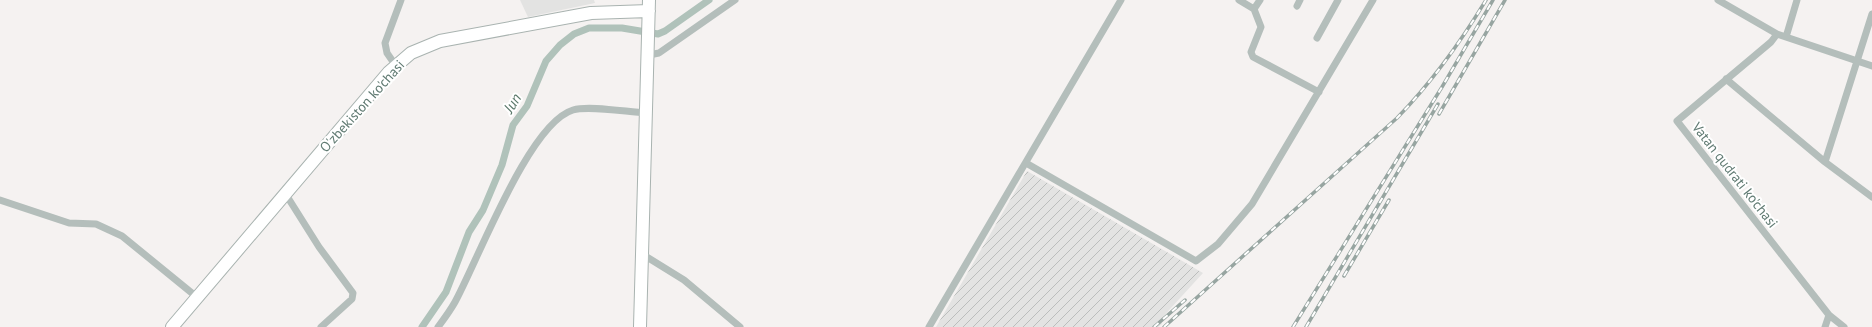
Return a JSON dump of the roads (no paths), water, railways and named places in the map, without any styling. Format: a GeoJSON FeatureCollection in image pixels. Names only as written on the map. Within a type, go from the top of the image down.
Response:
{"type":"FeatureCollection","features":[{"type":"Feature","properties":{"kind":"main road","name":"O'zbekiston ko'chasi"},"geometry":{"type":"LineString","coordinates":[[172,327],[396,66],[411,54],[440,41],[591,13],[649,5]]}},
{"type":"Feature","properties":{"kind":"main road"},"geometry":{"type":"LineString","coordinates":[[640,327],[649,49],[649,5]]}},
{"type":"Feature","properties":{"kind":"street"},"geometry":{"type":"LineString","coordinates":[[396,66],[387,53],[385,43],[386,36],[401,0]]}},
{"type":"Feature","properties":{"kind":"street"},"geometry":{"type":"LineString","coordinates":[[649,49],[659,53],[735,0]]}},
{"type":"Feature","properties":{"kind":"street"},"geometry":{"type":"LineString","coordinates":[[929,327],[1121,0]]}},
{"type":"Feature","properties":{"kind":"street"},"geometry":{"type":"LineString","coordinates":[[1239,0],[1254,9],[1261,27],[1251,52],[1253,57],[1319,92]]}},
{"type":"Feature","properties":{"kind":"street"},"geometry":{"type":"LineString","coordinates":[[1254,9],[1260,0]]}},
{"type":"Feature","properties":{"kind":"street"},"geometry":{"type":"LineString","coordinates":[[1317,38],[1338,0]]}},
{"type":"Feature","properties":{"kind":"street"},"geometry":{"type":"LineString","coordinates":[[1026,163],[1196,261],[1218,244],[1252,204],[1373,0]]}},
{"type":"Feature","properties":{"kind":"street"},"geometry":{"type":"LineString","coordinates":[[1718,0],[1777,34],[1872,66]]}},
{"type":"Feature","properties":{"kind":"street"},"geometry":{"type":"LineString","coordinates":[[1786,37],[1797,0]]}},
{"type":"Feature","properties":{"kind":"street"},"geometry":{"type":"LineString","coordinates":[[1825,162],[1872,14]]}},
{"type":"Feature","properties":{"kind":"street","name":"Vatan qudrati ko'chasi"},"geometry":{"type":"LineString","coordinates":[[1777,34],[1771,42],[1677,120],[1677,122],[1829,315],[1844,327]]}},
{"type":"Feature","properties":{"kind":"street"},"geometry":{"type":"LineString","coordinates":[[1726,79],[1825,162],[1872,197]]}},
{"type":"Feature","properties":{"kind":"street"},"geometry":{"type":"LineString","coordinates":[[438,327],[455,302],[526,156],[553,122],[572,110],[587,109],[646,113]]}},
{"type":"Feature","properties":{"kind":"street"},"geometry":{"type":"LineString","coordinates":[[285,194],[319,247],[353,293],[352,299],[321,327]]}},
{"type":"Feature","properties":{"kind":"street"},"geometry":{"type":"LineString","coordinates":[[0,200],[68,223],[96,224],[122,236],[198,298]]}},
{"type":"Feature","properties":{"kind":"street"},"geometry":{"type":"LineString","coordinates":[[642,254],[684,280],[740,327]]}},
{"type":"Feature","properties":{"kind":"street"},"geometry":{"type":"LineString","coordinates":[[1825,327],[1829,315]]}},
{"type":"Feature","properties":{"kind":"waterway","name":"Jun"},"geometry":{"type":"LineString","coordinates":[[422,327],[446,292],[469,232],[483,210],[502,165],[513,125],[527,106],[546,61],[560,45],[574,34],[589,28],[622,28],[658,34],[665,31],[709,0]]}},
{"type":"Feature","properties":{"kind":"railway"},"geometry":{"type":"LineString","coordinates":[[1164,327],[1397,118],[1445,62],[1486,0]]}},
{"type":"Feature","properties":{"kind":"railway"},"geometry":{"type":"LineString","coordinates":[[1293,327],[1442,87],[1493,0]]}},
{"type":"Feature","properties":{"kind":"railway"},"geometry":{"type":"LineString","coordinates":[[1439,114],[1505,0]]}},
{"type":"Feature","properties":{"kind":"railway"},"geometry":{"type":"LineString","coordinates":[[1306,327],[1438,104]]}},
{"type":"Feature","properties":{"kind":"railway"},"geometry":{"type":"LineString","coordinates":[[1344,276],[1389,200]]}},
{"type":"Feature","properties":{"kind":"railway"},"geometry":{"type":"LineString","coordinates":[[1154,327],[1185,300]]}}]}
